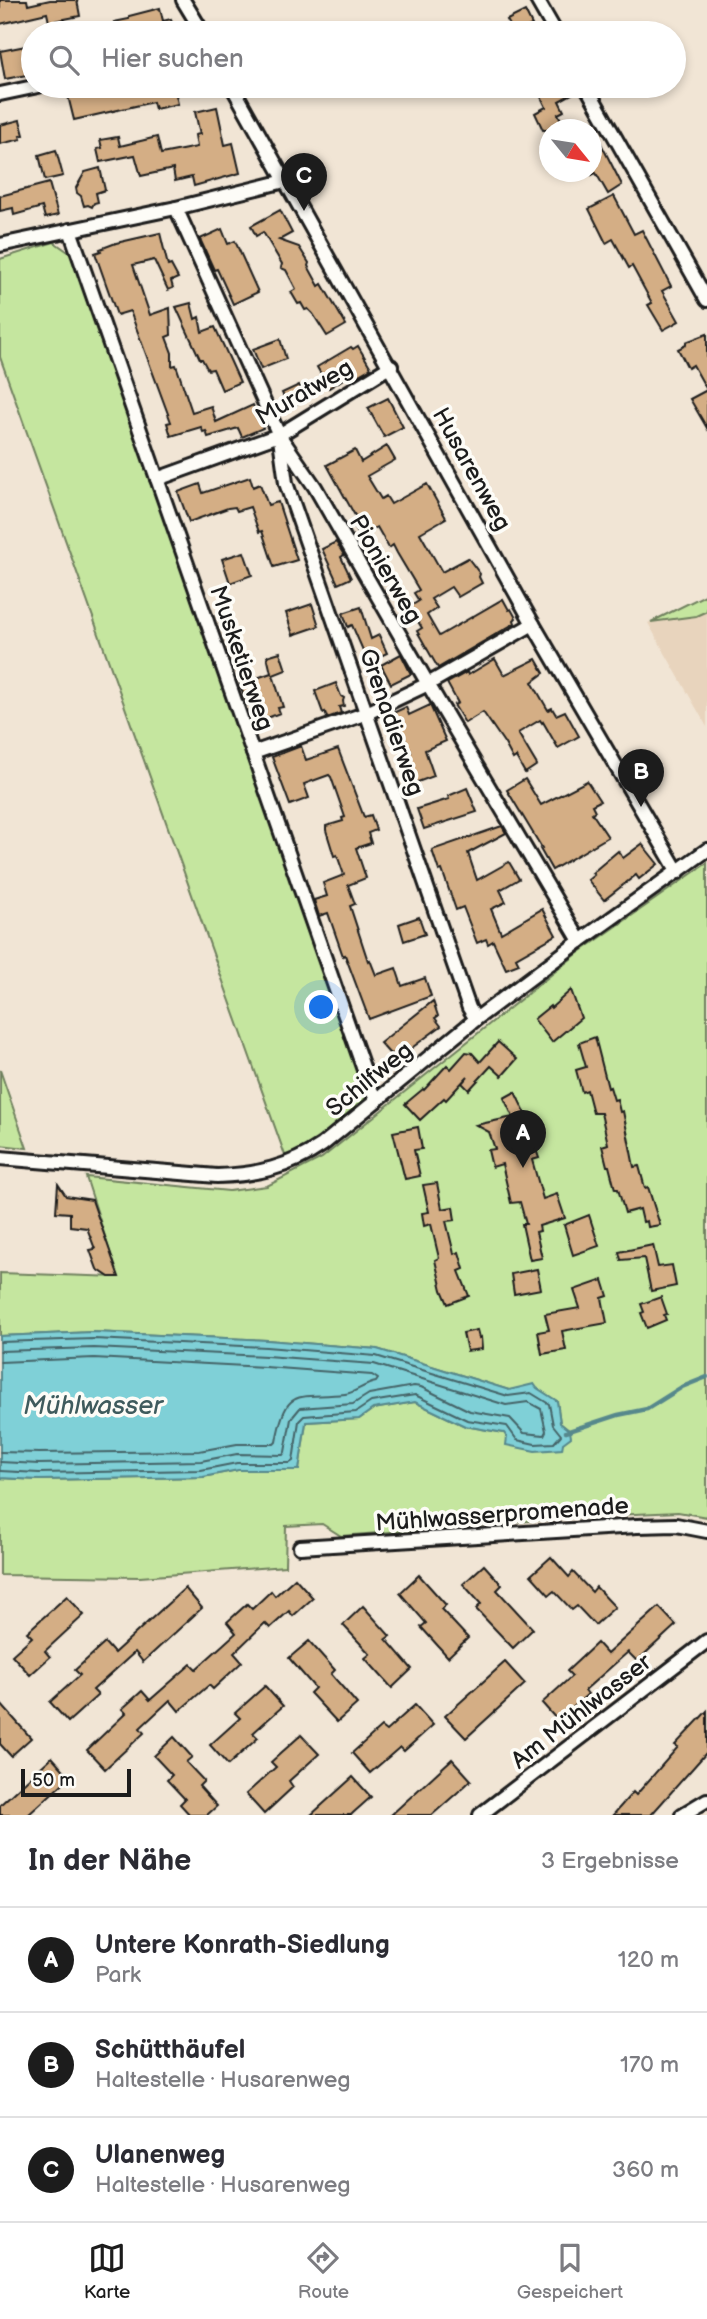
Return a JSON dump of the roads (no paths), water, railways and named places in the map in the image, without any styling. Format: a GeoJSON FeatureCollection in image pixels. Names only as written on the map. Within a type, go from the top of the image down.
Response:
{"type":"FeatureCollection","features":[{"type":"Feature","properties":{"kind":"street"},"geometry":{"type":"LineString","coordinates":[[183,0],[196,21]]}},
{"type":"Feature","properties":{"kind":"street"},"geometry":{"type":"LineString","coordinates":[[537,0],[549,21]]}},
{"type":"Feature","properties":{"kind":"street"},"geometry":{"type":"LineString","coordinates":[[0,94],[21,90]]}},
{"type":"Feature","properties":{"kind":"street","name":"Husarenweg"},"geometry":{"type":"LineString","coordinates":[[239,98],[391,366],[533,625],[678,872]]}},
{"type":"Feature","properties":{"kind":"street"},"geometry":{"type":"LineString","coordinates":[[593,98],[707,300]]}},
{"type":"Feature","properties":{"kind":"street"},"geometry":{"type":"LineString","coordinates":[[0,245],[176,208],[285,181]]}},
{"type":"Feature","properties":{"kind":"street","name":"Pionierweg"},"geometry":{"type":"LineString","coordinates":[[176,208],[279,435],[315,487],[580,940]]}},
{"type":"Feature","properties":{"kind":"street","name":"Musketierweg"},"geometry":{"type":"LineString","coordinates":[[70,230],[371,1090],[377,1100]]}},
{"type":"Feature","properties":{"kind":"street","name":"Muratweg"},"geometry":{"type":"LineString","coordinates":[[157,479],[279,435],[391,366]]}},
{"type":"Feature","properties":{"kind":"street","name":"Grenadierweg"},"geometry":{"type":"LineString","coordinates":[[279,435],[286,483],[469,1008],[476,1019]]}},
{"type":"Feature","properties":{"kind":"street"},"geometry":{"type":"LineString","coordinates":[[253,752],[367,713],[428,684],[533,625]]}},
{"type":"Feature","properties":{"kind":"street","name":"Schilfweg"},"geometry":{"type":"LineString","coordinates":[[0,1158],[202,1176],[253,1173],[293,1162],[309,1154],[476,1019],[580,940],[707,850]]}},
{"type":"Feature","properties":{"kind":"street","name":"Mühlwasserpromenade"},"geometry":{"type":"LineString","coordinates":[[300,1547],[637,1526],[676,1525],[707,1531]]}},
{"type":"Feature","properties":{"kind":"street","name":"Am Mühlwasser"},"geometry":{"type":"LineString","coordinates":[[480,1815],[707,1641]]}},
{"type":"Feature","properties":{"kind":"street"},"geometry":{"type":"LineString","coordinates":[[682,1815],[707,1800]]}},
{"type":"Feature","properties":{"kind":"water","name":"Mühlwasser"},"geometry":{"type":"Polygon","coordinates":[[[93,1332],[267,1340],[377,1349],[509,1390],[534,1384],[557,1401],[560,1423],[570,1431],[571,1437],[563,1443],[562,1449],[535,1451],[506,1445],[507,1437],[504,1433],[465,1426],[415,1402],[373,1409],[359,1419],[306,1422],[299,1470],[238,1470],[203,1477],[39,1480],[0,1478],[0,1336],[93,1332]]]}},
{"type":"Feature","properties":{"kind":"waterway","name":"Mühlwasser"},"geometry":{"type":"LineString","coordinates":[[566,1432],[618,1415],[647,1409],[682,1387],[707,1377]]}},
{"type":"Feature","properties":{"kind":"place","name":"Ulanenweg"},"geometry":{"type":"Point","coordinates":[304,211]}},
{"type":"Feature","properties":{"kind":"place","name":"Schütthäufel"},"geometry":{"type":"Point","coordinates":[641,807]}},
{"type":"Feature","properties":{"kind":"place","name":"Untere Konrath-Siedlung"},"geometry":{"type":"Point","coordinates":[523,1168]}}]}
